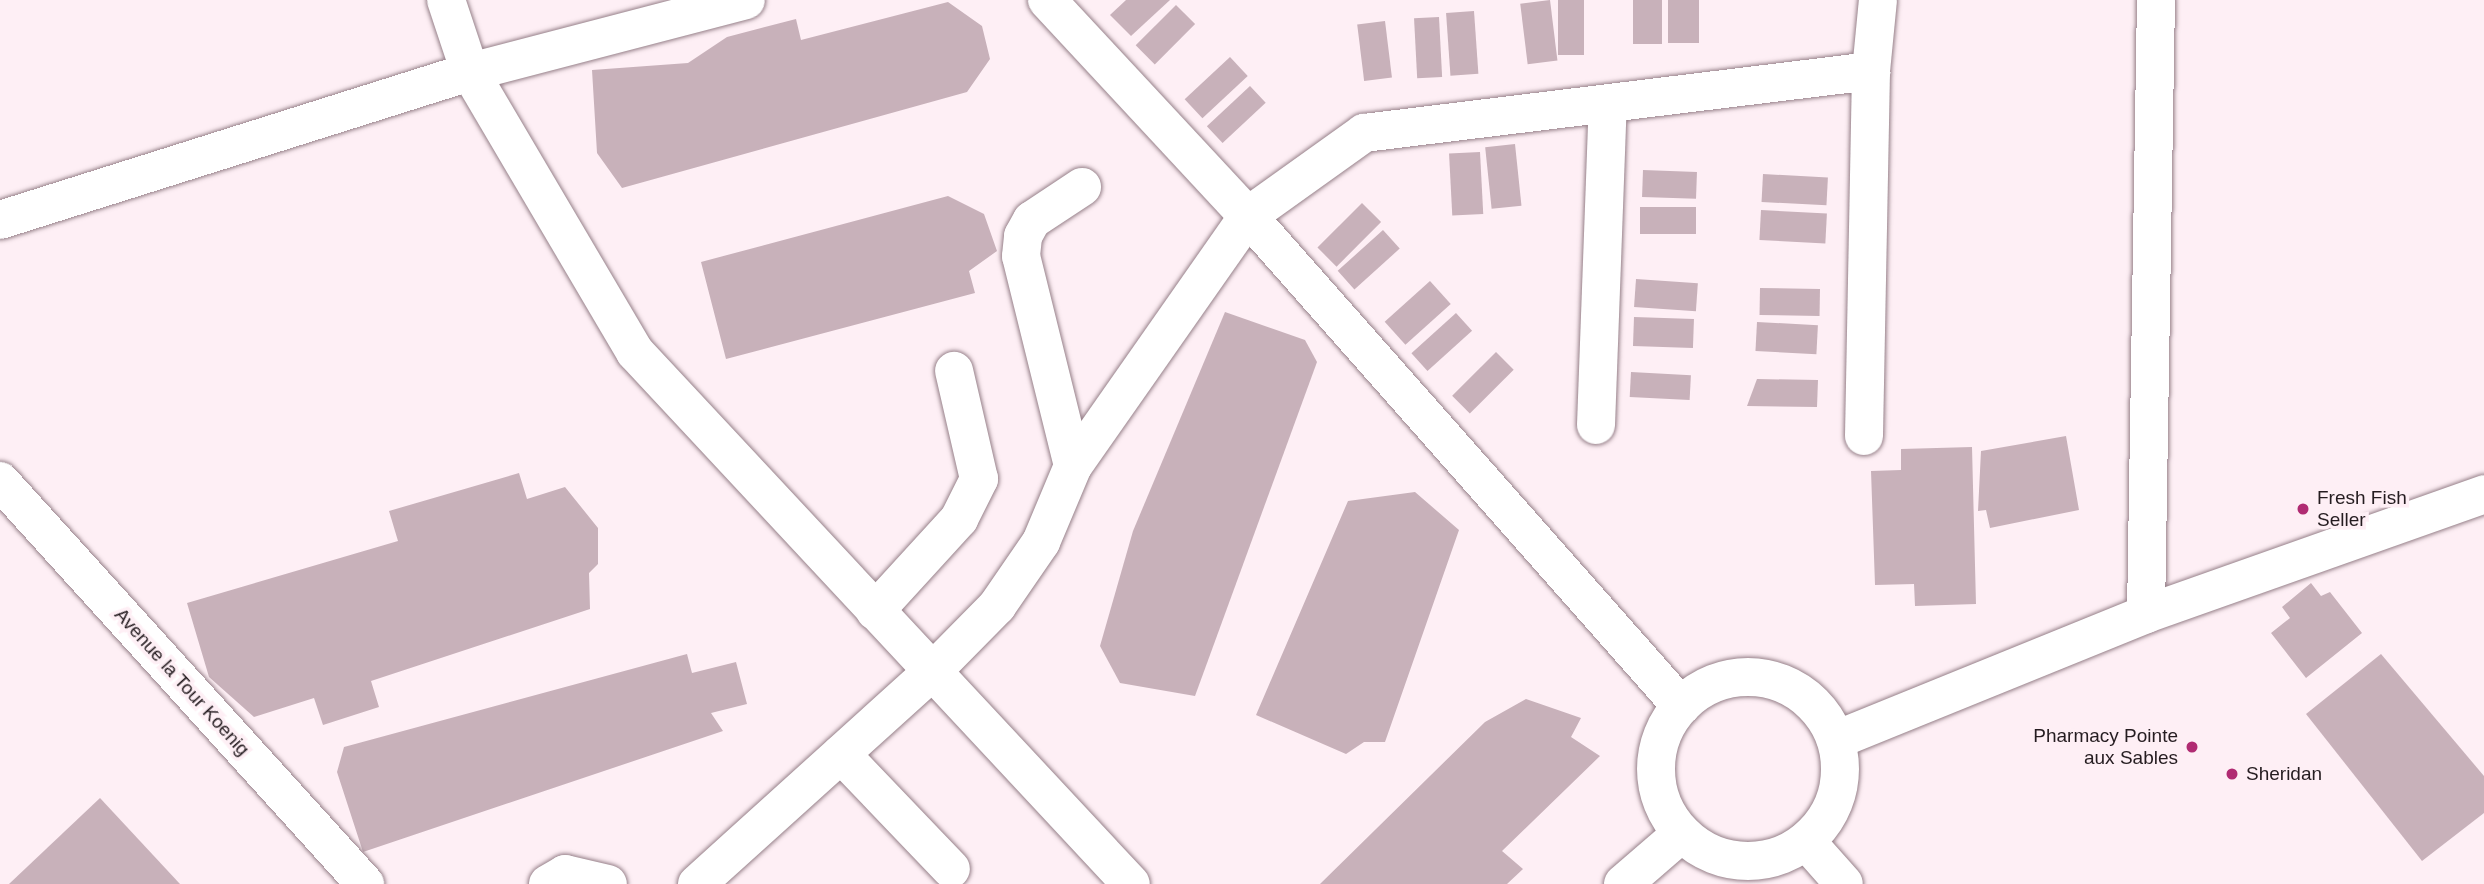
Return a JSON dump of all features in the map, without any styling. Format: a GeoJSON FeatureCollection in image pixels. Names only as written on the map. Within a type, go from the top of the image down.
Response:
{"type":"FeatureCollection","features":[{"type":"Feature","properties":{"kind":"street"},"geometry":{"type":"LineString","coordinates":[[446,0],[470,72],[635,352],[1131,884]]}},
{"type":"Feature","properties":{"kind":"street"},"geometry":{"type":"LineString","coordinates":[[0,219],[470,72],[746,0]]}},
{"type":"Feature","properties":{"kind":"street"},"geometry":{"type":"LineString","coordinates":[[1047,0],[1248,216],[1681,706]]}},
{"type":"Feature","properties":{"kind":"street"},"geometry":{"type":"LineString","coordinates":[[1864,436],[1871,71],[1878,0]]}},
{"type":"Feature","properties":{"kind":"street"},"geometry":{"type":"LineString","coordinates":[[2146,614],[2156,0]]}},
{"type":"Feature","properties":{"kind":"street"},"geometry":{"type":"LineString","coordinates":[[697,884],[932,672],[997,606],[1041,542],[1073,466],[1248,216],[1364,133],[1871,71]]}},
{"type":"Feature","properties":{"kind":"street"},"geometry":{"type":"LineString","coordinates":[[1595,425],[1608,104]]}},
{"type":"Feature","properties":{"kind":"street"},"geometry":{"type":"LineString","coordinates":[[1073,466],[1021,256],[1023,236],[1032,220],[1082,187]]}},
{"type":"Feature","properties":{"kind":"street"},"geometry":{"type":"LineString","coordinates":[[875,611],[959,519],[979,479],[954,371]]}},
{"type":"Feature","properties":{"kind":"street","name":"Avenue la Tour Koenig"},"geometry":{"type":"LineString","coordinates":[[0,481],[348,878]]}},
{"type":"Feature","properties":{"kind":"street"},"geometry":{"type":"LineString","coordinates":[[1836,740],[2146,614],[2484,494]]}},
{"type":"Feature","properties":{"kind":"street"},"geometry":{"type":"LineString","coordinates":[[1737,677],[1769,679],[1798,691],[1821,712],[1836,740],[1841,767],[1837,795],[1825,820],[1806,841],[1769,858],[1728,860],[1702,850],[1681,834],[1664,811],[1656,784],[1656,756],[1665,729],[1681,706],[1706,686],[1737,677]]}},
{"type":"Feature","properties":{"kind":"street"},"geometry":{"type":"LineString","coordinates":[[841,754],[951,869]]}},
{"type":"Feature","properties":{"kind":"street"},"geometry":{"type":"LineString","coordinates":[[1623,884],[1681,834]]}},
{"type":"Feature","properties":{"kind":"street"},"geometry":{"type":"LineString","coordinates":[[1806,841],[1844,884]]}},
{"type":"Feature","properties":{"kind":"street"},"geometry":{"type":"LineString","coordinates":[[548,884],[565,874],[608,884]]}},
{"type":"Feature","properties":{"kind":"building"},"geometry":{"type":"Polygon","coordinates":[[[1126,0],[1170,0],[1131,36],[1110,15],[1126,0]]]}},
{"type":"Feature","properties":{"kind":"building"},"geometry":{"type":"Polygon","coordinates":[[[1550,0],[1557,61],[1528,64],[1520,4],[1550,0]]]}},
{"type":"Feature","properties":{"kind":"building"},"geometry":{"type":"Polygon","coordinates":[[[1558,0],[1584,0],[1584,55],[1558,55],[1558,0]]]}},
{"type":"Feature","properties":{"kind":"building"},"geometry":{"type":"Polygon","coordinates":[[[1633,0],[1662,0],[1662,44],[1633,44],[1633,0]]]}},
{"type":"Feature","properties":{"kind":"building"},"geometry":{"type":"Polygon","coordinates":[[[1668,0],[1699,0],[1699,43],[1668,43],[1668,0]]]}},
{"type":"Feature","properties":{"kind":"building"},"geometry":{"type":"Polygon","coordinates":[[[948,2],[982,26],[990,59],[967,92],[622,188],[597,153],[592,70],[688,63],[727,37],[796,19],[801,40],[948,2]]]}},
{"type":"Feature","properties":{"kind":"building"},"geometry":{"type":"Polygon","coordinates":[[[1176,5],[1195,24],[1155,64],[1136,45],[1176,5]]]}},
{"type":"Feature","properties":{"kind":"building"},"geometry":{"type":"Polygon","coordinates":[[[1474,11],[1478,74],[1450,76],[1446,13],[1474,11]]]}},
{"type":"Feature","properties":{"kind":"building"},"geometry":{"type":"Polygon","coordinates":[[[1439,17],[1442,77],[1417,78],[1414,18],[1439,17]]]}},
{"type":"Feature","properties":{"kind":"building"},"geometry":{"type":"Polygon","coordinates":[[[1385,21],[1392,78],[1364,81],[1357,24],[1385,21]]]}},
{"type":"Feature","properties":{"kind":"building"},"geometry":{"type":"Polygon","coordinates":[[[1230,57],[1248,76],[1202,118],[1185,99],[1230,57]]]}},
{"type":"Feature","properties":{"kind":"building"},"geometry":{"type":"Polygon","coordinates":[[[1250,86],[1266,103],[1223,143],[1207,126],[1250,86]]]}},
{"type":"Feature","properties":{"kind":"building"},"geometry":{"type":"Polygon","coordinates":[[[1515,144],[1521,206],[1492,209],[1485,147],[1515,144]]]}},
{"type":"Feature","properties":{"kind":"building"},"geometry":{"type":"Polygon","coordinates":[[[1480,152],[1483,214],[1452,216],[1449,154],[1480,152]]]}},
{"type":"Feature","properties":{"kind":"building"},"geometry":{"type":"Polygon","coordinates":[[[1643,170],[1697,172],[1696,199],[1642,197],[1643,170]]]}},
{"type":"Feature","properties":{"kind":"building"},"geometry":{"type":"Polygon","coordinates":[[[1763,174],[1828,177],[1826,205],[1762,202],[1763,174]]]}},
{"type":"Feature","properties":{"kind":"building"},"geometry":{"type":"Polygon","coordinates":[[[948,196],[984,214],[997,251],[969,271],[975,293],[726,359],[701,262],[948,196]]]}},
{"type":"Feature","properties":{"kind":"building"},"geometry":{"type":"Polygon","coordinates":[[[1362,203],[1381,222],[1337,267],[1317,248],[1362,203]]]}},
{"type":"Feature","properties":{"kind":"building"},"geometry":{"type":"Polygon","coordinates":[[[1640,207],[1696,207],[1696,234],[1640,234],[1640,207]]]}},
{"type":"Feature","properties":{"kind":"building"},"geometry":{"type":"Polygon","coordinates":[[[1761,210],[1827,213],[1825,243],[1759,240],[1761,210]]]}},
{"type":"Feature","properties":{"kind":"building"},"geometry":{"type":"Polygon","coordinates":[[[1383,230],[1400,249],[1354,289],[1338,271],[1383,230]]]}},
{"type":"Feature","properties":{"kind":"building"},"geometry":{"type":"Polygon","coordinates":[[[1636,279],[1698,283],[1696,311],[1634,307],[1636,279]]]}},
{"type":"Feature","properties":{"kind":"building"},"geometry":{"type":"Polygon","coordinates":[[[1430,281],[1451,304],[1405,345],[1385,322],[1430,281]]]}},
{"type":"Feature","properties":{"kind":"building"},"geometry":{"type":"Polygon","coordinates":[[[1760,288],[1820,289],[1820,316],[1760,315],[1760,288]]]}},
{"type":"Feature","properties":{"kind":"building"},"geometry":{"type":"Polygon","coordinates":[[[1225,312],[1305,340],[1317,362],[1195,696],[1120,683],[1100,646],[1133,531],[1225,312]]]}},
{"type":"Feature","properties":{"kind":"building"},"geometry":{"type":"Polygon","coordinates":[[[1456,313],[1472,331],[1427,371],[1411,353],[1456,313]]]}},
{"type":"Feature","properties":{"kind":"building"},"geometry":{"type":"Polygon","coordinates":[[[1634,317],[1694,319],[1693,348],[1633,346],[1634,317]]]}},
{"type":"Feature","properties":{"kind":"building"},"geometry":{"type":"Polygon","coordinates":[[[1757,322],[1818,325],[1816,354],[1755,351],[1757,322]]]}},
{"type":"Feature","properties":{"kind":"building"},"geometry":{"type":"Polygon","coordinates":[[[1496,352],[1514,370],[1470,414],[1452,396],[1496,352]]]}},
{"type":"Feature","properties":{"kind":"building"},"geometry":{"type":"Polygon","coordinates":[[[1631,372],[1691,375],[1690,400],[1630,397],[1631,372]]]}},
{"type":"Feature","properties":{"kind":"building"},"geometry":{"type":"Polygon","coordinates":[[[1757,379],[1818,380],[1817,407],[1747,406],[1757,379]]]}},
{"type":"Feature","properties":{"kind":"building"},"geometry":{"type":"Polygon","coordinates":[[[2066,436],[2079,510],[1990,528],[1986,510],[1978,511],[1981,451],[2066,436]]]}},
{"type":"Feature","properties":{"kind":"building"},"geometry":{"type":"Polygon","coordinates":[[[1972,447],[1976,604],[1915,606],[1914,584],[1875,585],[1871,471],[1901,470],[1901,449],[1972,447]]]}},
{"type":"Feature","properties":{"kind":"building"},"geometry":{"type":"Polygon","coordinates":[[[519,473],[527,499],[565,487],[598,528],[598,564],[589,573],[590,609],[371,681],[379,707],[323,725],[314,698],[254,717],[209,677],[187,603],[398,541],[389,511],[519,473]]]}},
{"type":"Feature","properties":{"kind":"building"},"geometry":{"type":"Polygon","coordinates":[[[1415,492],[1459,530],[1385,742],[1364,742],[1346,754],[1256,715],[1348,501],[1415,492]]]}},
{"type":"Feature","properties":{"kind":"building"},"geometry":{"type":"Polygon","coordinates":[[[2311,583],[2321,596],[2330,592],[2362,633],[2306,678],[2271,633],[2290,618],[2282,607],[2311,583]]]}},
{"type":"Feature","properties":{"kind":"building"},"geometry":{"type":"Polygon","coordinates":[[[687,654],[692,673],[736,662],[747,704],[711,713],[723,731],[363,852],[337,772],[344,747],[687,654]]]}},
{"type":"Feature","properties":{"kind":"building"},"geometry":{"type":"Polygon","coordinates":[[[2381,654],[2484,776],[2484,813],[2422,861],[2306,714],[2381,654]]]}},
{"type":"Feature","properties":{"kind":"building"},"geometry":{"type":"Polygon","coordinates":[[[1526,699],[1581,718],[1571,737],[1600,756],[1502,851],[1523,869],[1507,884],[1320,884],[1485,722],[1526,699]]]}},
{"type":"Feature","properties":{"kind":"building"},"geometry":{"type":"Polygon","coordinates":[[[100,798],[180,884],[9,884],[100,798]]]}},
{"type":"Feature","properties":{"kind":"place","name":"Fresh Fish Seller"},"geometry":{"type":"Point","coordinates":[2303,509]}},
{"type":"Feature","properties":{"kind":"place","name":"Pharmacy Pointe aux Sables"},"geometry":{"type":"Point","coordinates":[2192,747]}},
{"type":"Feature","properties":{"kind":"place","name":"Sheridan"},"geometry":{"type":"Point","coordinates":[2232,774]}}]}
